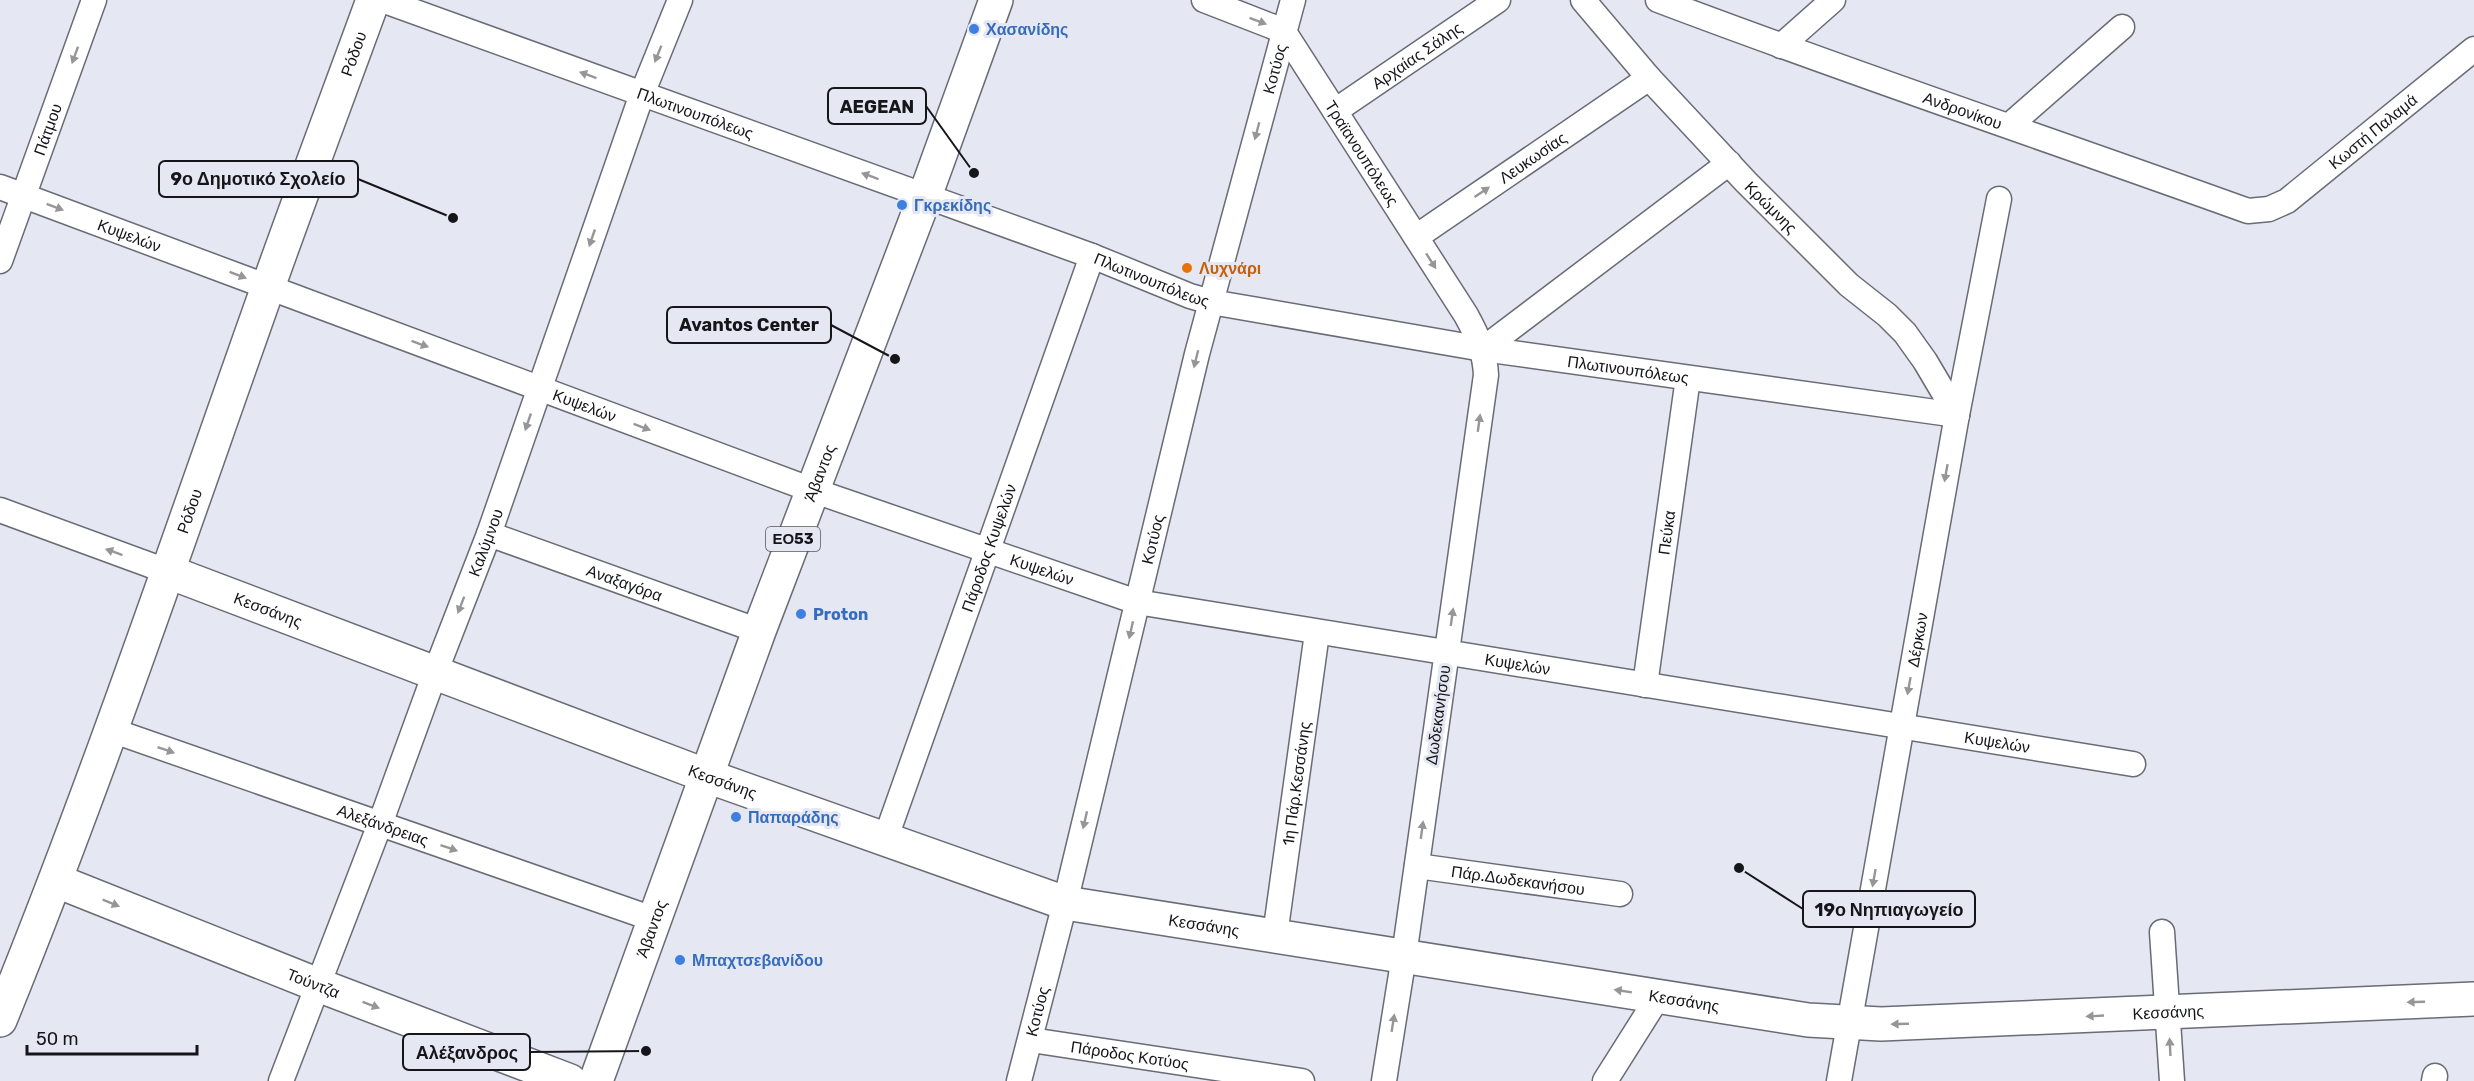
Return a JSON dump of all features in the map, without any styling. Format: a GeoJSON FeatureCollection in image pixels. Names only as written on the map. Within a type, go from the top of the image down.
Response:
{"type":"FeatureCollection","features":[{"type":"Feature","properties":{"kind":"street","name":"Πάτμου"},"geometry":{"type":"LineString","coordinates":[[0,261],[94,0]]}},
{"type":"Feature","properties":{"kind":"street","name":"Ρόδου"},"geometry":{"type":"LineString","coordinates":[[0,1020],[57,881],[169,572],[268,287],[373,0]]}},
{"type":"Feature","properties":{"kind":"street","name":"Πλωτινουπόλεως"},"geometry":{"type":"LineString","coordinates":[[382,0],[1092,256],[1190,296],[1211,302],[1483,349],[1957,415]]}},
{"type":"Feature","properties":{"kind":"street","name":"Καλύμνου"},"geometry":{"type":"LineString","coordinates":[[281,1081],[381,824],[435,673],[489,534],[642,94],[680,0]]}},
{"type":"Feature","properties":{"kind":"street","name":"Άβαντος"},"geometry":{"type":"LineString","coordinates":[[596,1081],[759,631],[925,196],[996,0]]}},
{"type":"Feature","properties":{"kind":"street"},"geometry":{"type":"LineString","coordinates":[[1204,0],[1270,26],[1284,34]]}},
{"type":"Feature","properties":{"kind":"street","name":"Κοτύος"},"geometry":{"type":"LineString","coordinates":[[1019,1081],[1065,903],[1211,302],[1293,0]]}},
{"type":"Feature","properties":{"kind":"street","name":"Αρχαίας Σάλης"},"geometry":{"type":"LineString","coordinates":[[1335,111],[1498,0]]}},
{"type":"Feature","properties":{"kind":"street","name":"Κρώμνης"},"geometry":{"type":"LineString","coordinates":[[1583,0],[1649,78],[1729,163],[1849,285],[1887,315],[1905,333],[1925,361],[1957,415]]}},
{"type":"Feature","properties":{"kind":"street","name":"Ανδρονίκου"},"geometry":{"type":"LineString","coordinates":[[1658,0],[1781,46],[2010,125],[2248,211],[2269,210]]}},
{"type":"Feature","properties":{"kind":"street"},"geometry":{"type":"LineString","coordinates":[[1781,46],[1833,0]]}},
{"type":"Feature","properties":{"kind":"street"},"geometry":{"type":"LineString","coordinates":[[2010,125],[2122,27]]}},
{"type":"Feature","properties":{"kind":"street","name":"Τραϊανουπόλεως"},"geometry":{"type":"LineString","coordinates":[[1284,34],[1466,315],[1483,349]]}},
{"type":"Feature","properties":{"kind":"street","name":"Κωστή Παλαμά"},"geometry":{"type":"LineString","coordinates":[[2269,210],[2287,201],[2474,50]]}},
{"type":"Feature","properties":{"kind":"street","name":"Λευκωσίας"},"geometry":{"type":"LineString","coordinates":[[1416,237],[1649,78]]}},
{"type":"Feature","properties":{"kind":"street"},"geometry":{"type":"LineString","coordinates":[[1483,349],[1729,163]]}},
{"type":"Feature","properties":{"kind":"street","name":"Κυψελών"},"geometry":{"type":"LineString","coordinates":[[0,187],[812,490],[1137,602],[2133,764]]}},
{"type":"Feature","properties":{"kind":"street","name":"Δέρκων"},"geometry":{"type":"LineString","coordinates":[[1839,1081],[1957,415],[1999,199]]}},
{"type":"Feature","properties":{"kind":"street","name":"Πάροδος Κυψελών"},"geometry":{"type":"LineString","coordinates":[[885,840],[1092,256]]}},
{"type":"Feature","properties":{"kind":"street","name":"Δωδεκανήσου"},"geometry":{"type":"LineString","coordinates":[[1384,1081],[1404,956],[1486,375],[1483,349]]}},
{"type":"Feature","properties":{"kind":"street","name":"Πεύκα"},"geometry":{"type":"LineString","coordinates":[[1645,686],[1688,378]]}},
{"type":"Feature","properties":{"kind":"street","name":"Κεσσάνης"},"geometry":{"type":"LineString","coordinates":[[0,510],[708,776],[1065,903],[1658,997],[1849,1024],[1976,1021],[2474,999]]}},
{"type":"Feature","properties":{"kind":"street","name":"Αναξαγόρα"},"geometry":{"type":"LineString","coordinates":[[489,534],[759,631]]}},
{"type":"Feature","properties":{"kind":"street","name":"1η Πάρ.Κεσσάνης"},"geometry":{"type":"LineString","coordinates":[[1275,935],[1317,633]]}},
{"type":"Feature","properties":{"kind":"street","name":"Αλεξάνδρειας"},"geometry":{"type":"LineString","coordinates":[[111,730],[656,920]]}},
{"type":"Feature","properties":{"kind":"street","name":"Πάρ.Δωδεκανήσου"},"geometry":{"type":"LineString","coordinates":[[1417,866],[1620,894]]}},
{"type":"Feature","properties":{"kind":"street","name":"Τούντζα"},"geometry":{"type":"LineString","coordinates":[[57,881],[318,985],[570,1081]]}},
{"type":"Feature","properties":{"kind":"street"},"geometry":{"type":"LineString","coordinates":[[2162,932],[2172,1081]]}},
{"type":"Feature","properties":{"kind":"street"},"geometry":{"type":"LineString","coordinates":[[1605,1081],[1658,997]]}},
{"type":"Feature","properties":{"kind":"street","name":"Πάροδος Κοτύος"},"geometry":{"type":"LineString","coordinates":[[1031,1040],[1302,1081]]}},
{"type":"Feature","properties":{"kind":"place","name":"Χασανίδης"},"geometry":{"type":"Point","coordinates":[974,29]}},
{"type":"Feature","properties":{"kind":"place","name":"AEGEAN"},"geometry":{"type":"Point","coordinates":[974,173]}},
{"type":"Feature","properties":{"kind":"place","name":"Γκρεκίδης"},"geometry":{"type":"Point","coordinates":[902,205]}},
{"type":"Feature","properties":{"kind":"place","name":"9ο Δημοτικό Σχολείο"},"geometry":{"type":"Point","coordinates":[453,218]}},
{"type":"Feature","properties":{"kind":"place","name":"Λυχνάρι"},"geometry":{"type":"Point","coordinates":[1187,268]}},
{"type":"Feature","properties":{"kind":"place","name":"Avantos Center"},"geometry":{"type":"Point","coordinates":[895,359]}},
{"type":"Feature","properties":{"kind":"place","name":"Proton"},"geometry":{"type":"Point","coordinates":[801,614]}},
{"type":"Feature","properties":{"kind":"place","name":"Παπαράδης"},"geometry":{"type":"Point","coordinates":[736,817]}},
{"type":"Feature","properties":{"kind":"place","name":"19ο Νηπιαγωγείο"},"geometry":{"type":"Point","coordinates":[1739,868]}},
{"type":"Feature","properties":{"kind":"place","name":"Μπαχτσεβανίδου"},"geometry":{"type":"Point","coordinates":[680,960]}},
{"type":"Feature","properties":{"kind":"place","name":"Αλέξανδρος"},"geometry":{"type":"Point","coordinates":[646,1051]}}]}
